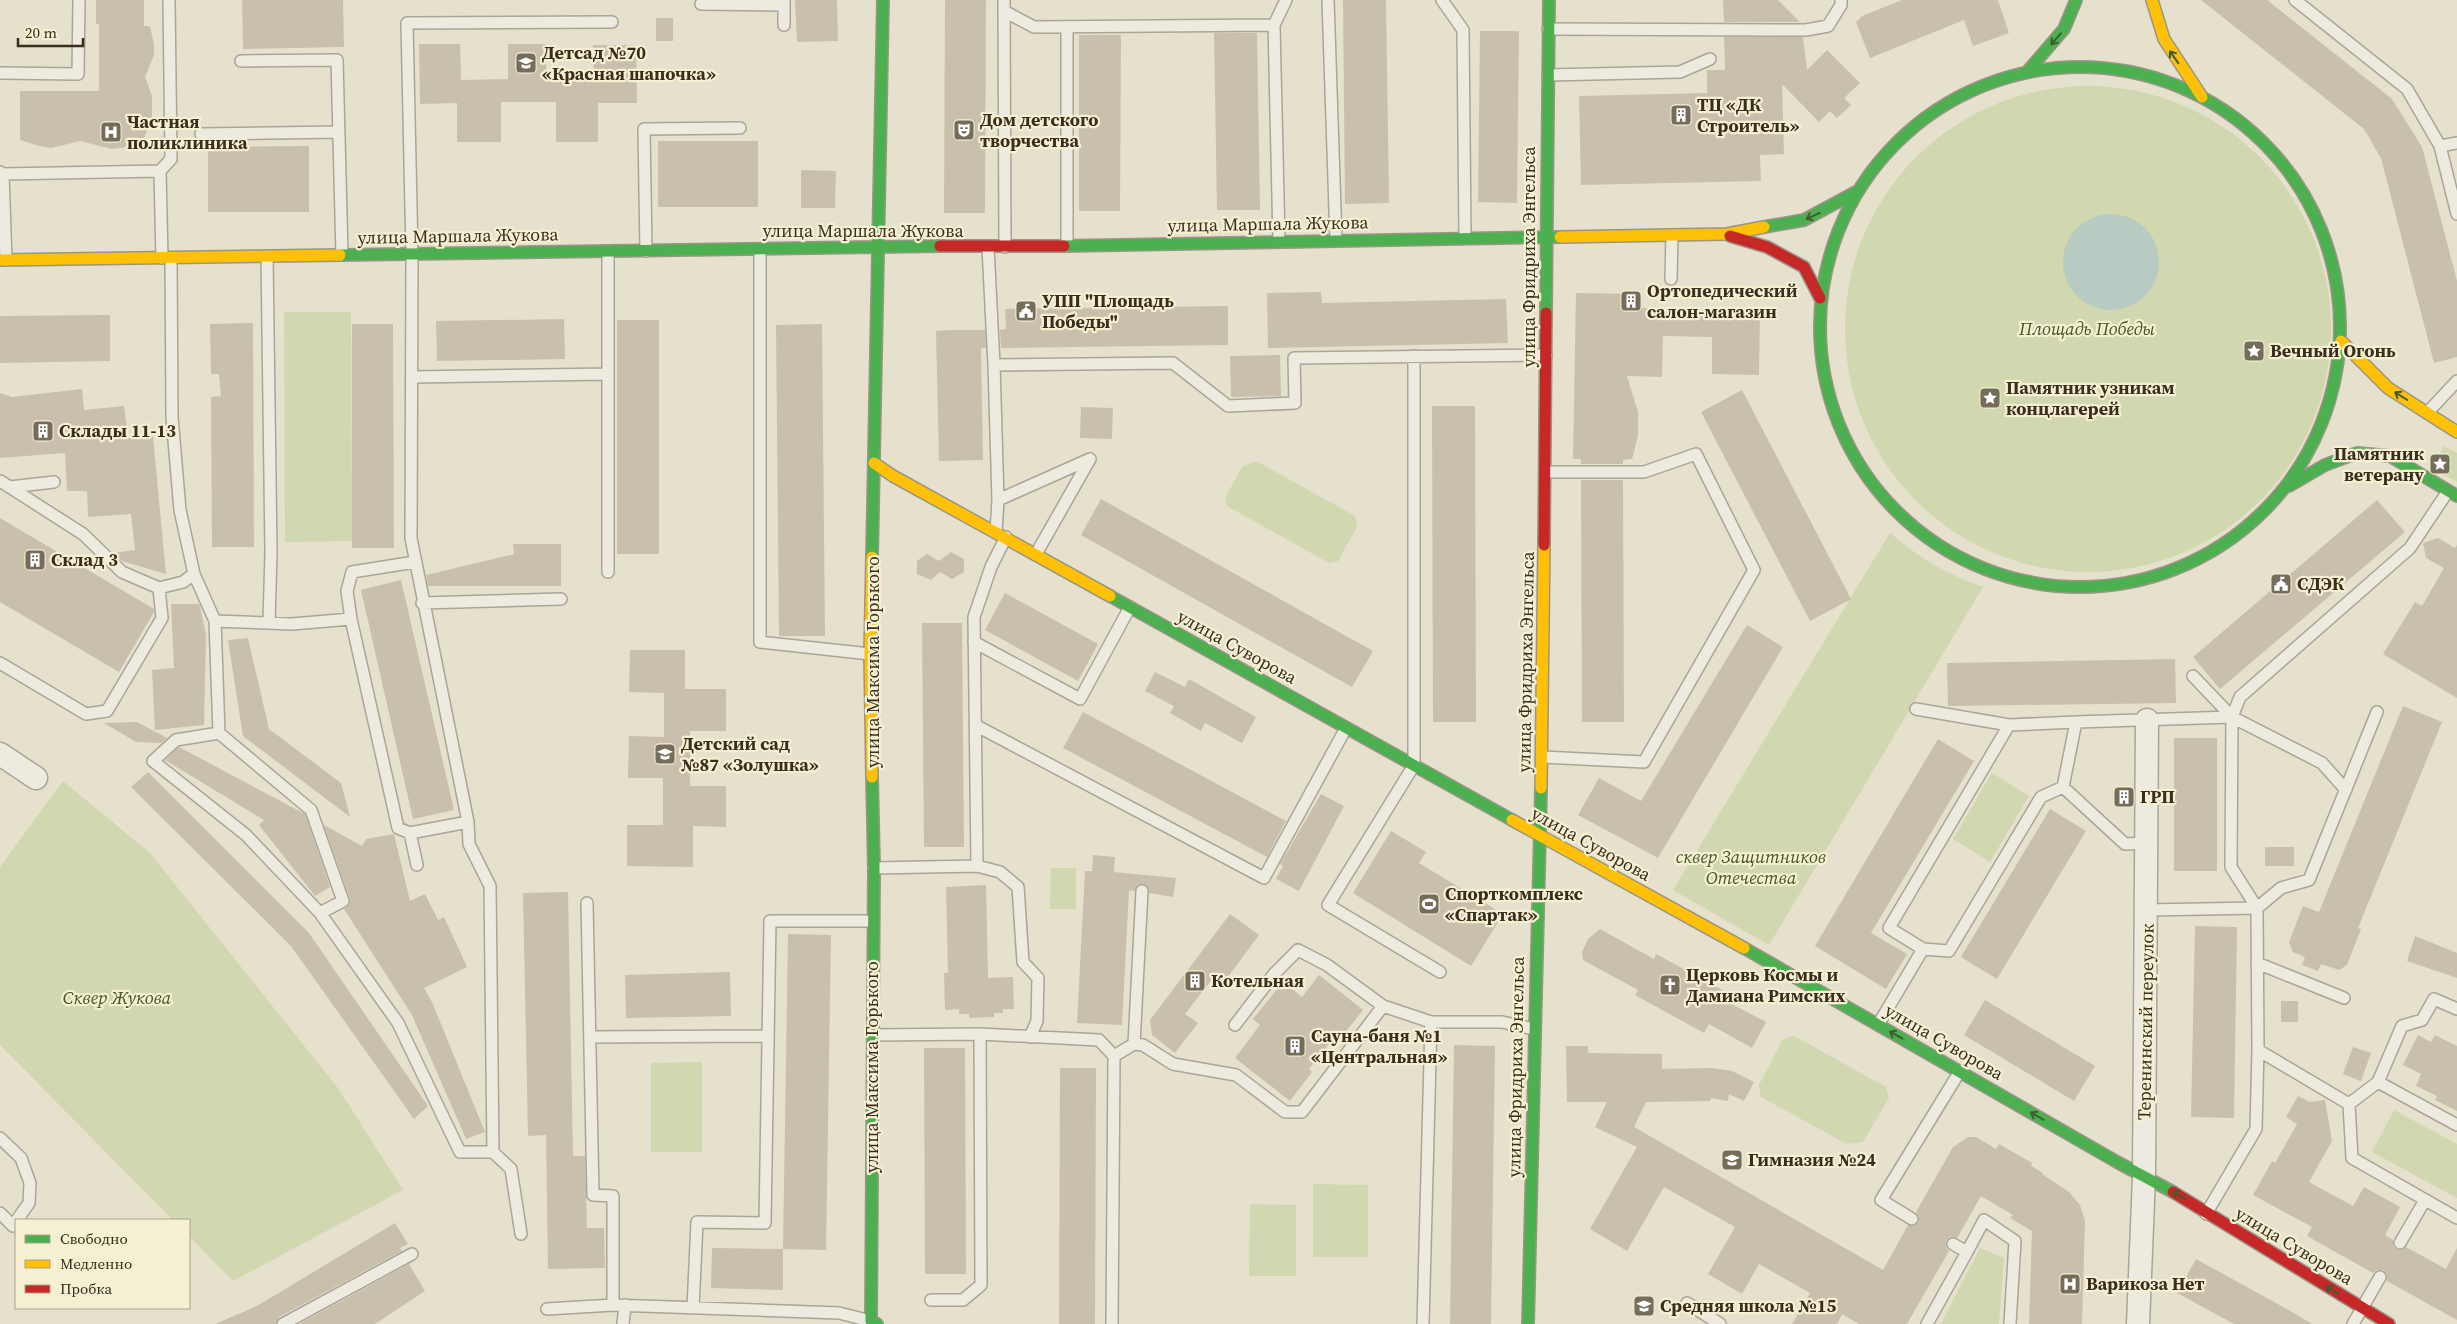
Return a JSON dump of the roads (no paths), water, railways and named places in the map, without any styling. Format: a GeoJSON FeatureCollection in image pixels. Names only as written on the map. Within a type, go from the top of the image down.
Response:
{"type":"FeatureCollection","features":[{"type":"Feature","properties":{"kind":"street","name":"улица Максима Горького"},"geometry":{"type":"LineString","coordinates":[[873,1323],[874,868],[870,654],[883,0]]}},
{"type":"Feature","properties":{"kind":"street","name":"улица Фридриха Энгельса"},"geometry":{"type":"LineString","coordinates":[[1528,1324],[1542,756],[1549,0]]}},
{"type":"Feature","properties":{"kind":"street"},"geometry":{"type":"LineString","coordinates":[[2027,72],[2064,29],[2076,0]]}},
{"type":"Feature","properties":{"kind":"street"},"geometry":{"type":"LineString","coordinates":[[2152,0],[2154,18],[2164,43],[2202,97]]}},
{"type":"Feature","properties":{"kind":"street"},"geometry":{"type":"LineString","coordinates":[[2056,67],[2116,69],[2160,79],[2202,97],[2243,124],[2279,158],[2307,199],[2327,244],[2339,292],[2341,341],[2330,401],[2314,443],[2285,488],[2256,520],[2221,547],[2182,567],[2141,580],[2098,587],[2055,586],[2013,579],[1972,564],[1924,536],[1881,496],[1860,468],[1840,429],[1826,387],[1819,343],[1820,298],[1856,192],[1876,163],[1907,131],[1944,104],[1984,84],[2027,72],[2056,67]]}},
{"type":"Feature","properties":{"kind":"street"},"geometry":{"type":"LineString","coordinates":[[1727,234],[1804,220],[1856,192]]}},
{"type":"Feature","properties":{"kind":"street","name":"улица Маршала Жукова"},"geometry":{"type":"LineString","coordinates":[[3,260],[412,255],[878,246],[1005,247],[1727,234]]}},
{"type":"Feature","properties":{"kind":"street"},"geometry":{"type":"LineString","coordinates":[[1727,234],[1767,247],[1804,267],[1820,298]]}},
{"type":"Feature","properties":{"kind":"street"},"geometry":{"type":"LineString","coordinates":[[2341,341],[2388,388],[2457,432]]}},
{"type":"Feature","properties":{"kind":"street"},"geometry":{"type":"LineString","coordinates":[[2285,488],[2324,465],[2357,453],[2390,456],[2453,493]]}},
{"type":"Feature","properties":{"kind":"street","name":"улица Суворова"},"geometry":{"type":"LineString","coordinates":[[874,463],[892,476],[1036,554],[1878,1025],[2144,1178],[2172,1191],[2206,1214],[2389,1324]]}},
{"type":"Feature","properties":{"kind":"street","name":"Теренинский переулок"},"geometry":{"type":"LineString","coordinates":[[2138,1324],[2144,1178],[2148,843],[2147,720]]}},
{"type":"Feature","properties":{"kind":"street"},"geometry":{"type":"LineString","coordinates":[[0,754],[36,778]]}},
{"type":"Feature","properties":{"kind":"lane"},"geometry":{"type":"LineString","coordinates":[[0,73],[78,74],[79,0]]}},
{"type":"Feature","properties":{"kind":"lane"},"geometry":{"type":"LineString","coordinates":[[169,0],[171,159],[160,171],[166,258],[172,417],[180,510],[194,574],[215,621],[219,733],[311,810],[343,901],[320,913]]}},
{"type":"Feature","properties":{"kind":"lane"},"geometry":{"type":"LineString","coordinates":[[1279,241],[1274,25],[1286,0]]}},
{"type":"Feature","properties":{"kind":"lane"},"geometry":{"type":"LineString","coordinates":[[1328,0],[1336,240]]}},
{"type":"Feature","properties":{"kind":"lane"},"geometry":{"type":"LineString","coordinates":[[1442,0],[1464,30],[1465,238]]}},
{"type":"Feature","properties":{"kind":"lane"},"geometry":{"type":"LineString","coordinates":[[1548,29],[1806,30],[1828,26],[1841,5],[1840,0]]}},
{"type":"Feature","properties":{"kind":"lane"},"geometry":{"type":"LineString","coordinates":[[2295,0],[2407,89],[2440,146],[2457,214]]}},
{"type":"Feature","properties":{"kind":"lane"},"geometry":{"type":"LineString","coordinates":[[701,4],[784,2],[784,25]]}},
{"type":"Feature","properties":{"kind":"lane"},"geometry":{"type":"LineString","coordinates":[[1004,5],[1034,27],[1274,25]]}},
{"type":"Feature","properties":{"kind":"lane"},"geometry":{"type":"LineString","coordinates":[[1004,5],[1005,247]]}},
{"type":"Feature","properties":{"kind":"lane"},"geometry":{"type":"LineString","coordinates":[[493,1152],[490,886],[470,844],[468,822],[422,603],[411,538],[412,255],[407,23],[612,22]]}},
{"type":"Feature","properties":{"kind":"lane"},"geometry":{"type":"LineString","coordinates":[[1067,27],[1067,246]]}},
{"type":"Feature","properties":{"kind":"lane"},"geometry":{"type":"LineString","coordinates":[[1548,75],[1680,72],[1710,59]]}},
{"type":"Feature","properties":{"kind":"lane"},"geometry":{"type":"LineString","coordinates":[[241,61],[337,60],[342,255]]}},
{"type":"Feature","properties":{"kind":"lane"},"geometry":{"type":"LineString","coordinates":[[646,251],[644,129],[740,128]]}},
{"type":"Feature","properties":{"kind":"lane"},"geometry":{"type":"LineString","coordinates":[[201,134],[339,132]]}},
{"type":"Feature","properties":{"kind":"lane"},"geometry":{"type":"LineString","coordinates":[[2440,146],[2457,143]]}},
{"type":"Feature","properties":{"kind":"lane"},"geometry":{"type":"LineString","coordinates":[[3,260],[1,173],[160,171]]}},
{"type":"Feature","properties":{"kind":"lane"},"geometry":{"type":"LineString","coordinates":[[1671,279],[1672,235]]}},
{"type":"Feature","properties":{"kind":"lane"},"geometry":{"type":"LineString","coordinates":[[977,866],[974,617],[1001,535],[988,247]]}},
{"type":"Feature","properties":{"kind":"lane"},"geometry":{"type":"LineString","coordinates":[[760,249],[760,642],[870,654]]}},
{"type":"Feature","properties":{"kind":"lane"},"geometry":{"type":"LineString","coordinates":[[608,251],[608,572]]}},
{"type":"Feature","properties":{"kind":"lane"},"geometry":{"type":"LineString","coordinates":[[267,256],[271,552],[269,623]]}},
{"type":"Feature","properties":{"kind":"lane"},"geometry":{"type":"LineString","coordinates":[[994,365],[1172,363],[1228,406],[1295,403],[1294,358],[1546,354]]}},
{"type":"Feature","properties":{"kind":"lane"},"geometry":{"type":"LineString","coordinates":[[1414,356],[1414,765],[1328,905],[1440,972]]}},
{"type":"Feature","properties":{"kind":"lane"},"geometry":{"type":"LineString","coordinates":[[412,377],[608,374]]}},
{"type":"Feature","properties":{"kind":"lane"},"geometry":{"type":"LineString","coordinates":[[2427,412],[2457,381]]}},
{"type":"Feature","properties":{"kind":"lane"},"geometry":{"type":"LineString","coordinates":[[1542,756],[1644,762],[1754,570],[1696,454],[1644,472],[1546,472]]}},
{"type":"Feature","properties":{"kind":"lane"},"geometry":{"type":"LineString","coordinates":[[998,500],[1090,459],[1036,554]]}},
{"type":"Feature","properties":{"kind":"lane"},"geometry":{"type":"LineString","coordinates":[[5,484],[54,482]]}},
{"type":"Feature","properties":{"kind":"lane"},"geometry":{"type":"LineString","coordinates":[[5,484],[83,534],[122,572],[159,588],[183,582],[194,574]]}},
{"type":"Feature","properties":{"kind":"lane"},"geometry":{"type":"LineString","coordinates":[[2206,1214],[2256,1129],[2258,1050],[2257,908],[2231,867],[2232,717],[2240,697],[2410,548],[2453,493]]}},
{"type":"Feature","properties":{"kind":"lane"},"geometry":{"type":"LineString","coordinates":[[415,562],[352,572],[347,591],[351,619],[398,828],[410,833],[468,822]]}},
{"type":"Feature","properties":{"kind":"lane"},"geometry":{"type":"LineString","coordinates":[[0,663],[86,714],[107,711],[162,618],[159,588]]}},
{"type":"Feature","properties":{"kind":"lane"},"geometry":{"type":"LineString","coordinates":[[422,603],[561,599]]}},
{"type":"Feature","properties":{"kind":"lane"},"geometry":{"type":"LineString","coordinates":[[974,642],[1080,699],[1130,607]]}},
{"type":"Feature","properties":{"kind":"lane"},"geometry":{"type":"LineString","coordinates":[[215,621],[292,624],[351,619]]}},
{"type":"Feature","properties":{"kind":"lane"},"geometry":{"type":"LineString","coordinates":[[2193,676],[2232,717],[2322,763],[2346,790]]}},
{"type":"Feature","properties":{"kind":"lane"},"geometry":{"type":"LineString","coordinates":[[1916,710],[2009,724],[2232,717]]}},
{"type":"Feature","properties":{"kind":"lane"},"geometry":{"type":"LineString","coordinates":[[2147,910],[2257,908],[2281,888],[2309,880],[2377,712]]}},
{"type":"Feature","properties":{"kind":"lane"},"geometry":{"type":"LineString","coordinates":[[2063,787],[2076,722]]}},
{"type":"Feature","properties":{"kind":"lane"},"geometry":{"type":"LineString","coordinates":[[2009,724],[1889,928],[1922,949],[1949,951],[2041,797],[2063,787]]}},
{"type":"Feature","properties":{"kind":"lane"},"geometry":{"type":"LineString","coordinates":[[975,725],[1264,878],[1346,728]]}},
{"type":"Feature","properties":{"kind":"lane"},"geometry":{"type":"LineString","coordinates":[[219,733],[176,740],[153,761],[246,835],[320,913],[398,1023],[460,1152],[493,1152],[511,1169],[521,1234]]}},
{"type":"Feature","properties":{"kind":"lane"},"geometry":{"type":"LineString","coordinates":[[2063,787],[2125,844],[2148,843]]}},
{"type":"Feature","properties":{"kind":"lane"},"geometry":{"type":"LineString","coordinates":[[410,833],[417,865]]}},
{"type":"Feature","properties":{"kind":"lane"},"geometry":{"type":"LineString","coordinates":[[874,868],[977,866],[1000,872],[1018,887],[1024,962],[1038,978],[1037,1021],[1030,1037]]}},
{"type":"Feature","properties":{"kind":"lane"},"geometry":{"type":"LineString","coordinates":[[1134,1044],[1142,891]]}},
{"type":"Feature","properties":{"kind":"lane"},"geometry":{"type":"LineString","coordinates":[[587,903],[593,1195],[613,1196],[613,1304]]}},
{"type":"Feature","properties":{"kind":"lane"},"geometry":{"type":"LineString","coordinates":[[693,1308],[697,1222],[765,1223],[770,921],[873,920]]}},
{"type":"Feature","properties":{"kind":"lane"},"geometry":{"type":"LineString","coordinates":[[1878,1025],[1922,949]]}},
{"type":"Feature","properties":{"kind":"lane"},"geometry":{"type":"LineString","coordinates":[[1235,1025],[1274,974],[1298,950],[1327,965],[1382,1006],[1431,1022],[1502,1022],[1534,1029]]}},
{"type":"Feature","properties":{"kind":"lane"},"geometry":{"type":"LineString","coordinates":[[2257,963],[2344,998]]}},
{"type":"Feature","properties":{"kind":"lane"},"geometry":{"type":"LineString","coordinates":[[2349,1104],[2378,1082],[2402,1026],[2422,1020],[2434,999],[2457,1009]]}},
{"type":"Feature","properties":{"kind":"lane"},"geometry":{"type":"LineString","coordinates":[[1114,1056],[1134,1044],[1142,1044],[1173,1064],[1236,1074],[1285,1112],[1302,1112],[1382,1006]]}},
{"type":"Feature","properties":{"kind":"lane"},"geometry":{"type":"LineString","coordinates":[[1423,1324],[1431,1022]]}},
{"type":"Feature","properties":{"kind":"lane"},"geometry":{"type":"LineString","coordinates":[[931,1300],[963,1300],[981,1284],[980,1034]]}},
{"type":"Feature","properties":{"kind":"lane"},"geometry":{"type":"LineString","coordinates":[[873,1035],[980,1034],[1099,1040],[1114,1056],[1112,1324]]}},
{"type":"Feature","properties":{"kind":"lane"},"geometry":{"type":"LineString","coordinates":[[590,1037],[768,1036]]}},
{"type":"Feature","properties":{"kind":"lane"},"geometry":{"type":"LineString","coordinates":[[2258,1050],[2349,1104]]}},
{"type":"Feature","properties":{"kind":"lane"},"geometry":{"type":"LineString","coordinates":[[1912,1219],[1881,1200],[1960,1071]]}},
{"type":"Feature","properties":{"kind":"lane"},"geometry":{"type":"LineString","coordinates":[[2378,1082],[2457,1125]]}},
{"type":"Feature","properties":{"kind":"lane"},"geometry":{"type":"LineString","coordinates":[[2349,1104],[2352,1158],[2457,1218]]}},
{"type":"Feature","properties":{"kind":"lane"},"geometry":{"type":"LineString","coordinates":[[0,1138],[21,1158],[30,1183],[29,1204],[18,1219]]}},
{"type":"Feature","properties":{"kind":"lane"},"geometry":{"type":"LineString","coordinates":[[2400,1243],[2425,1200]]}},
{"type":"Feature","properties":{"kind":"lane"},"geometry":{"type":"LineString","coordinates":[[0,1213],[13,1226],[15,1224]]}},
{"type":"Feature","properties":{"kind":"lane"},"geometry":{"type":"LineString","coordinates":[[1927,1324],[1984,1220],[2015,1241],[2010,1324]]}},
{"type":"Feature","properties":{"kind":"lane"},"geometry":{"type":"LineString","coordinates":[[1953,1244],[1967,1252]]}},
{"type":"Feature","properties":{"kind":"lane"},"geometry":{"type":"LineString","coordinates":[[283,1324],[304,1320],[412,1254]]}},
{"type":"Feature","properties":{"kind":"lane"},"geometry":{"type":"LineString","coordinates":[[2353,1324],[2380,1277]]}},
{"type":"Feature","properties":{"kind":"lane"},"geometry":{"type":"LineString","coordinates":[[1687,1303],[1720,1324]]}},
{"type":"Feature","properties":{"kind":"lane"},"geometry":{"type":"LineString","coordinates":[[547,1309],[613,1304],[839,1313],[873,1323]]}},
{"type":"Feature","properties":{"kind":"lane"},"geometry":{"type":"LineString","coordinates":[[623,1324],[625,1305]]}},
{"type":"Feature","properties":{"kind":"place","name":"Детсад №70 «Красная шапочка»"},"geometry":{"type":"Point","coordinates":[526,63]}},
{"type":"Feature","properties":{"kind":"place","name":"ТЦ «ДК Строитель»"},"geometry":{"type":"Point","coordinates":[1681,115]}},
{"type":"Feature","properties":{"kind":"place","name":"Дом детского творчества"},"geometry":{"type":"Point","coordinates":[964,130]}},
{"type":"Feature","properties":{"kind":"place","name":"Частная поликлиника"},"geometry":{"type":"Point","coordinates":[111,132]}},
{"type":"Feature","properties":{"kind":"place","name":"Ортопедический салон-магазин"},"geometry":{"type":"Point","coordinates":[1631,301]}},
{"type":"Feature","properties":{"kind":"place","name":"УПП \"Площадь Победы\""},"geometry":{"type":"Point","coordinates":[1026,311]}},
{"type":"Feature","properties":{"kind":"place","name":"Вечный Огонь"},"geometry":{"type":"Point","coordinates":[2254,351]}},
{"type":"Feature","properties":{"kind":"place","name":"Памятник узникам концлагерей"},"geometry":{"type":"Point","coordinates":[1990,398]}},
{"type":"Feature","properties":{"kind":"place","name":"Склады 11-13"},"geometry":{"type":"Point","coordinates":[43,431]}},
{"type":"Feature","properties":{"kind":"place","name":"Памятник ветерану"},"geometry":{"type":"Point","coordinates":[2440,464]}},
{"type":"Feature","properties":{"kind":"place","name":"Склад 3"},"geometry":{"type":"Point","coordinates":[35,560]}},
{"type":"Feature","properties":{"kind":"place","name":"СДЭК"},"geometry":{"type":"Point","coordinates":[2281,584]}},
{"type":"Feature","properties":{"kind":"place","name":"Детский сад №87 «Золушка»"},"geometry":{"type":"Point","coordinates":[665,754]}},
{"type":"Feature","properties":{"kind":"place","name":"ГРП"},"geometry":{"type":"Point","coordinates":[2124,797]}},
{"type":"Feature","properties":{"kind":"place","name":"Спорткомплекс «Спартак»"},"geometry":{"type":"Point","coordinates":[1429,904]}},
{"type":"Feature","properties":{"kind":"place","name":"Котельная"},"geometry":{"type":"Point","coordinates":[1195,981]}},
{"type":"Feature","properties":{"kind":"place","name":"Церковь Космы и Дамиана Римских"},"geometry":{"type":"Point","coordinates":[1670,985]}},
{"type":"Feature","properties":{"kind":"place","name":"Сауна-баня №1 «Центральная»"},"geometry":{"type":"Point","coordinates":[1295,1046]}},
{"type":"Feature","properties":{"kind":"place","name":"Гимназия №24"},"geometry":{"type":"Point","coordinates":[1732,1160]}},
{"type":"Feature","properties":{"kind":"place","name":"Варикоза Нет"},"geometry":{"type":"Point","coordinates":[2070,1284]}},
{"type":"Feature","properties":{"kind":"place","name":"Средняя школа №15"},"geometry":{"type":"Point","coordinates":[1644,1306]}},
{"type":"Feature","properties":{"kind":"park label","name":"Площадь Победы"},"geometry":{"type":"Point","coordinates":[2087,329]}},
{"type":"Feature","properties":{"kind":"park label","name":"сквер Защитников Отечества"},"geometry":{"type":"Point","coordinates":[1751,868]}},
{"type":"Feature","properties":{"kind":"park label","name":"Сквер Жукова"},"geometry":{"type":"Point","coordinates":[117,998]}}]}
